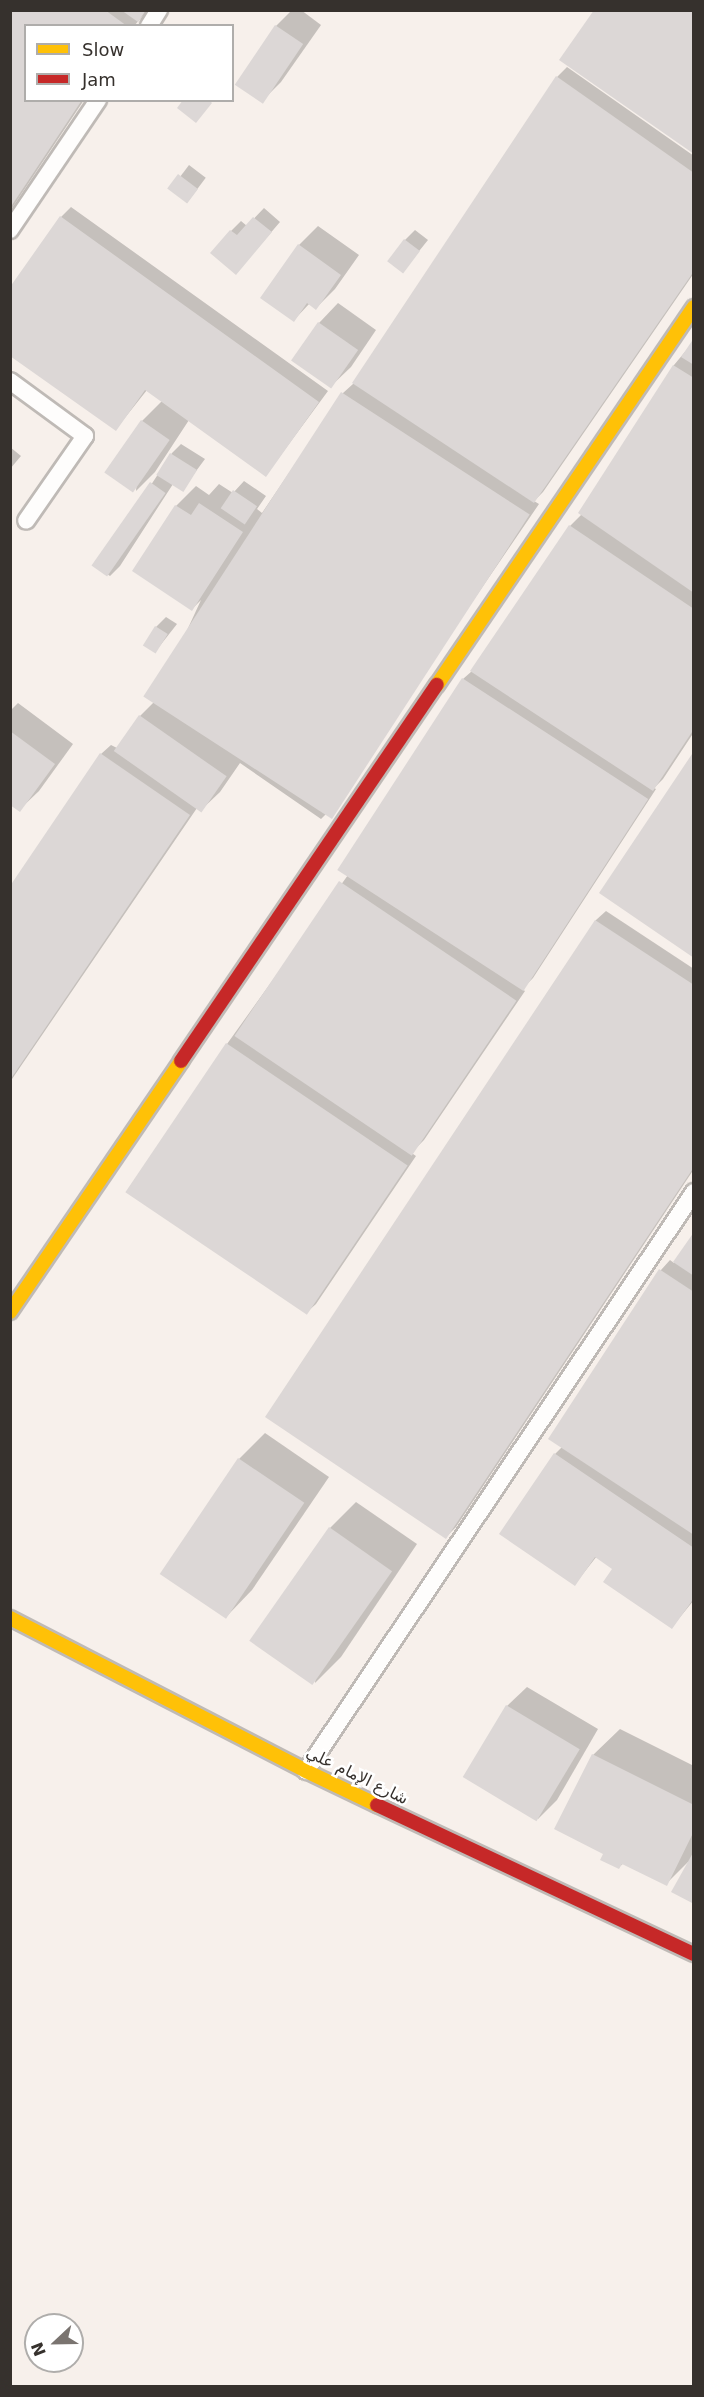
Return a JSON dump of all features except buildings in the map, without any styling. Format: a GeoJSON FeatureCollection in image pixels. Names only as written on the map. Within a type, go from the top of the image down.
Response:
{"type":"FeatureCollection","features":[{"type":"Feature","properties":{"kind":"street"},"geometry":{"type":"LineString","coordinates":[[10,1312],[693,307]]}},
{"type":"Feature","properties":{"kind":"street","name":"شارع الإمام علي"},"geometry":{"type":"LineString","coordinates":[[10,1618],[306,1771],[693,1954]]}},
{"type":"Feature","properties":{"kind":"lane"},"geometry":{"type":"LineString","coordinates":[[150,24],[159,10]]}},
{"type":"Feature","properties":{"kind":"lane"},"geometry":{"type":"LineString","coordinates":[[10,230],[97,102]]}},
{"type":"Feature","properties":{"kind":"lane"},"geometry":{"type":"LineString","coordinates":[[10,381],[85,436],[26,521]]}},
{"type":"Feature","properties":{"kind":"lane"},"geometry":{"type":"LineString","coordinates":[[306,1771],[693,1192]]}},
{"type":"Feature","properties":{"kind":"traffic: slow"},"geometry":{"type":"LineString","coordinates":[[437,685],[694,307]]}},
{"type":"Feature","properties":{"kind":"traffic: slow"},"geometry":{"type":"LineString","coordinates":[[10,1312],[181,1061]]}},
{"type":"Feature","properties":{"kind":"traffic: slow"},"geometry":{"type":"LineString","coordinates":[[10,1618],[306,1771],[377,1805]]}},
{"type":"Feature","properties":{"kind":"traffic: jam"},"geometry":{"type":"LineString","coordinates":[[181,1061],[437,685]]}},
{"type":"Feature","properties":{"kind":"traffic: jam"},"geometry":{"type":"LineString","coordinates":[[377,1805],[694,1954]]}}]}
